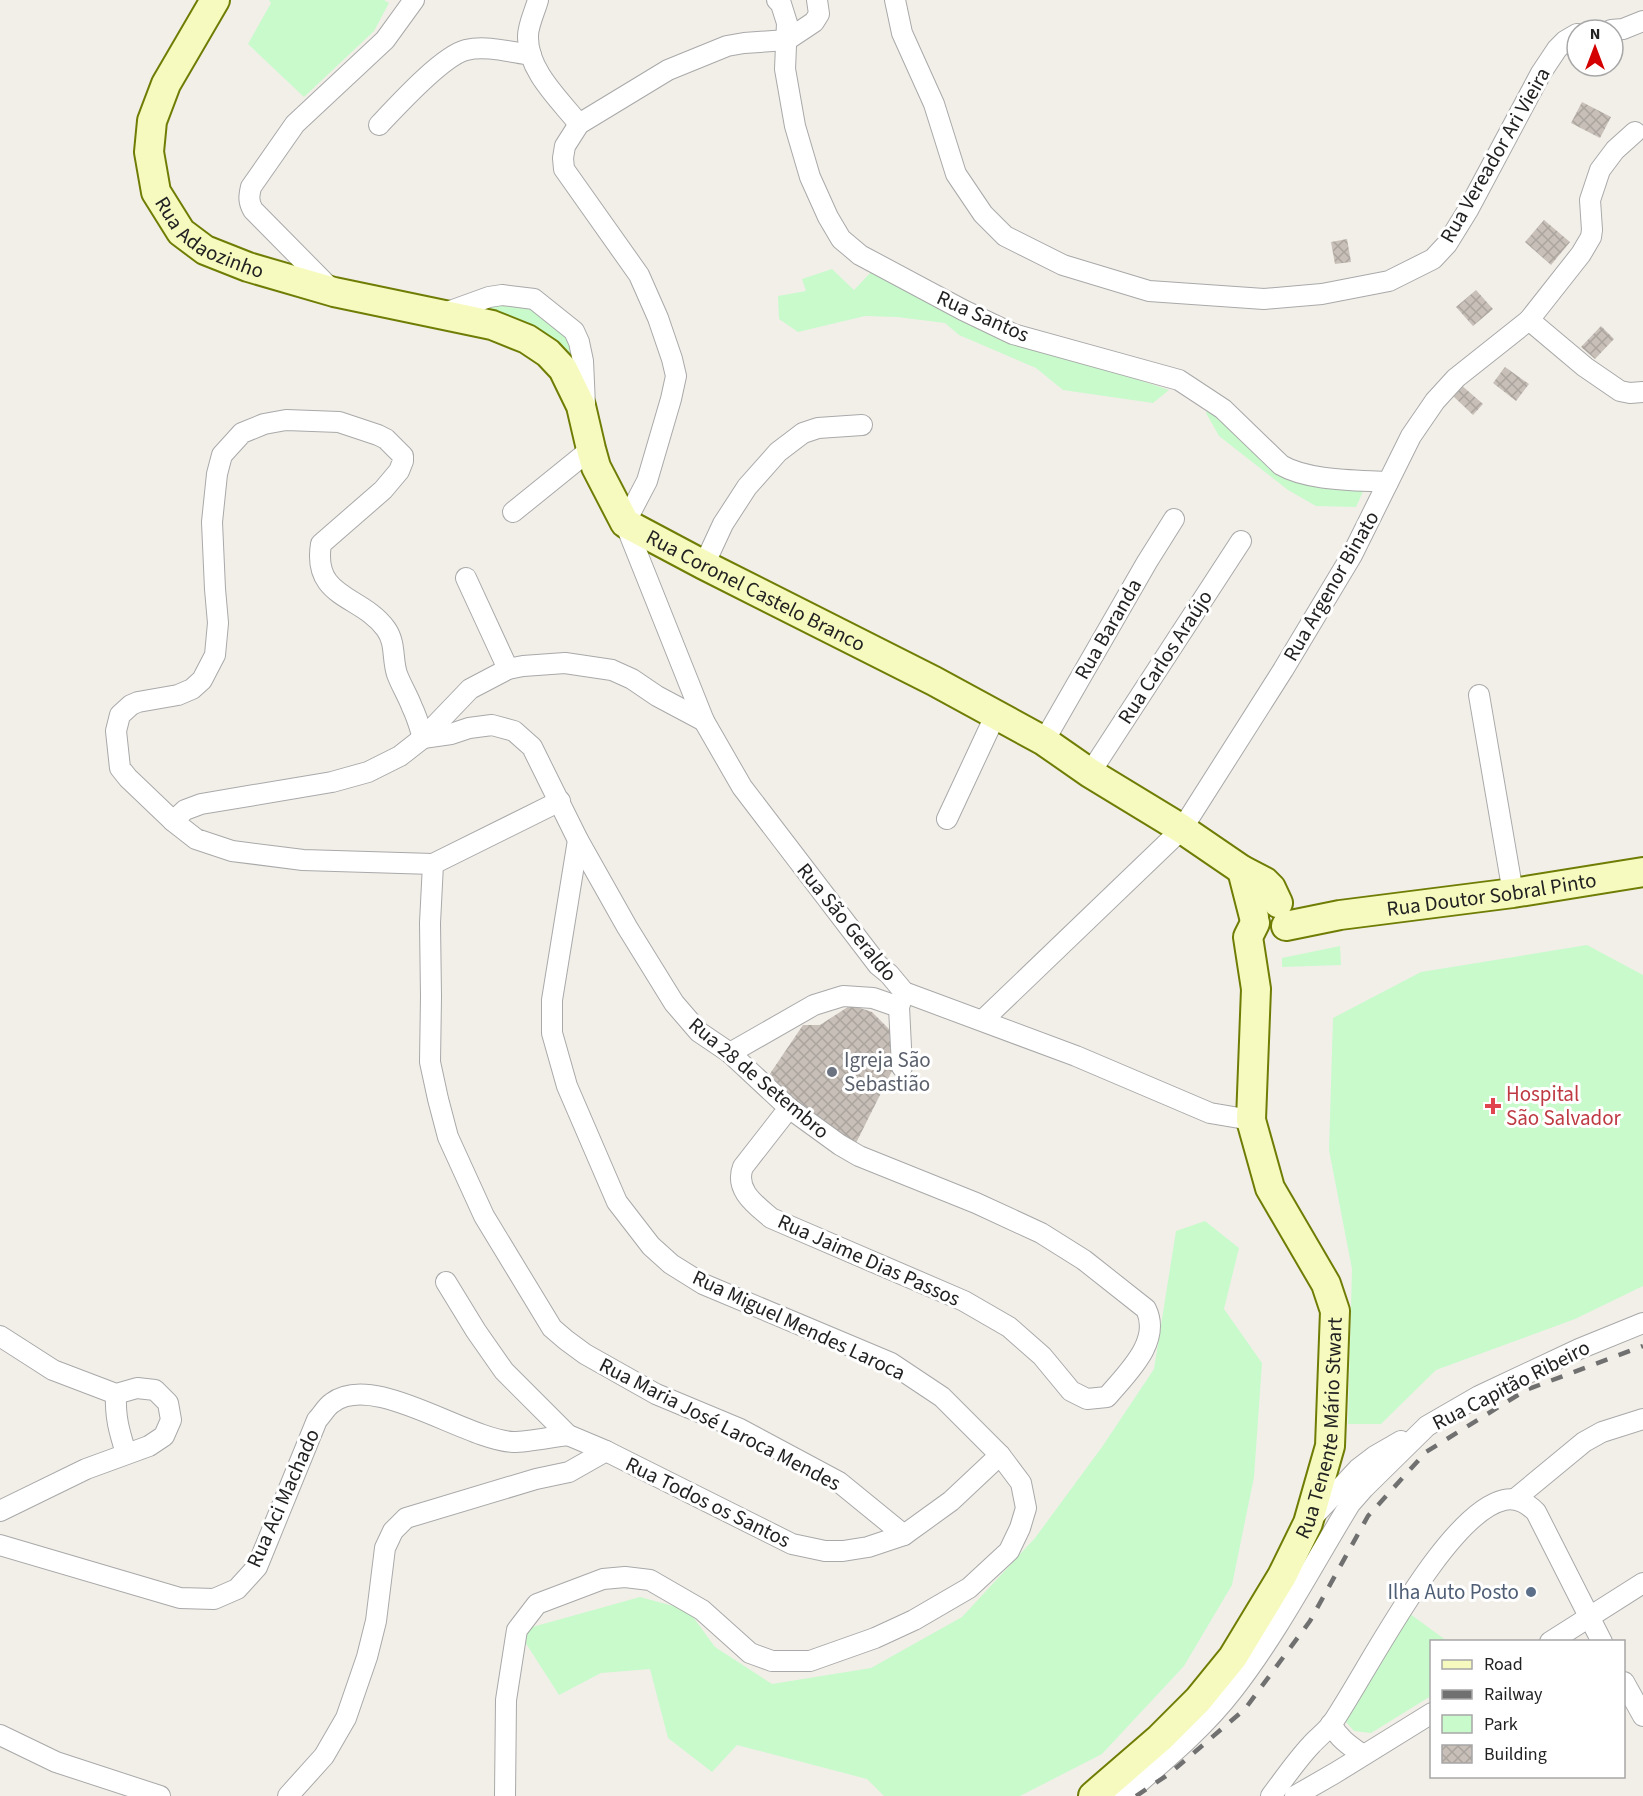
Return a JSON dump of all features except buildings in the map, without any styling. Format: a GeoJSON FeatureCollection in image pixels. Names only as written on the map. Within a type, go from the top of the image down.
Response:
{"type":"FeatureCollection","features":[{"type":"Feature","properties":{"kind":"main road","name":"Rua Adaozinho"},"geometry":{"type":"LineString","coordinates":[[215,0],[165,84],[152,121],[149,152],[156,192],[181,231],[205,250],[248,267],[334,292]]}},
{"type":"Feature","properties":{"kind":"main road","name":"Rua Coronel Castelo Branco"},"geometry":{"type":"LineString","coordinates":[[334,292],[492,325],[527,339],[548,353],[563,369],[581,406],[596,466],[625,523],[924,675],[1044,741],[1242,870],[1265,882],[1271,888],[1270,919]]}},
{"type":"Feature","properties":{"kind":"main road","name":"Rua Doutor Sobral Pinto"},"geometry":{"type":"LineString","coordinates":[[1270,919],[1340,915],[1513,893],[1643,872]]}},
{"type":"Feature","properties":{"kind":"main road","name":"Rua Tenente Mário Stwart"},"geometry":{"type":"LineString","coordinates":[[1093,1796],[1160,1738],[1198,1700],[1233,1657],[1282,1576],[1308,1522],[1330,1446],[1335,1311],[1326,1284],[1270,1188],[1251,1120],[1256,989],[1252,964],[1262,950],[1270,919]]}},
{"type":"Feature","properties":{"kind":"street"},"geometry":{"type":"LineString","coordinates":[[334,292],[253,210],[249,203],[250,187],[295,124],[385,40],[414,0]]}},
{"type":"Feature","properties":{"kind":"street"},"geometry":{"type":"LineString","coordinates":[[538,0],[528,35],[531,55],[542,78],[579,124]]}},
{"type":"Feature","properties":{"kind":"street","name":"Rua Santos"},"geometry":{"type":"LineString","coordinates":[[777,0],[781,4],[787,23],[785,69],[793,114],[810,177],[828,217],[841,238],[860,255],[1013,334],[1179,380],[1223,410],[1289,470],[1338,479],[1388,482]]}},
{"type":"Feature","properties":{"kind":"street"},"geometry":{"type":"LineString","coordinates":[[625,523],[647,482],[676,376],[658,318],[639,275],[564,169],[562,158],[565,146],[579,124],[668,70],[727,46],[787,40],[814,21],[819,14],[817,0]]}},
{"type":"Feature","properties":{"kind":"street","name":"Rua Vereador Ari Vieira"},"geometry":{"type":"LineString","coordinates":[[895,0],[902,33],[934,104],[956,174],[983,214],[1005,236],[1064,265],[1149,291],[1264,299],[1322,294],[1389,281],[1433,259],[1447,244],[1468,210],[1540,73],[1565,41]]}},
{"type":"Feature","properties":{"kind":"street"},"geometry":{"type":"LineString","coordinates":[[1625,28],[1643,21]]}},
{"type":"Feature","properties":{"kind":"street"},"geometry":{"type":"LineString","coordinates":[[379,125],[426,77],[457,54],[466,50],[483,48],[531,55]]}},
{"type":"Feature","properties":{"kind":"street","name":"Rua Argenor Binato"},"geometry":{"type":"LineString","coordinates":[[983,1020],[1182,829],[1347,564],[1412,436],[1445,388],[1529,320],[1581,254],[1591,237],[1590,200],[1600,170],[1615,150],[1635,132]]}},
{"type":"Feature","properties":{"kind":"street"},"geometry":{"type":"LineString","coordinates":[[442,314],[489,297],[502,295],[534,299],[574,331],[579,342],[583,361],[588,436],[513,512]]}},
{"type":"Feature","properties":{"kind":"street"},"geometry":{"type":"LineString","coordinates":[[1529,320],[1585,367],[1620,391],[1643,392]]}},
{"type":"Feature","properties":{"kind":"street"},"geometry":{"type":"LineString","coordinates":[[423,738],[413,708],[396,672],[393,643],[387,631],[376,617],[329,586],[321,569],[319,556],[321,544],[383,490],[399,471],[403,456],[386,439],[339,422],[286,420],[264,424],[242,433],[222,455],[217,474],[212,522],[218,623],[215,655],[202,680],[192,689],[131,705],[120,714],[116,731],[120,768],[128,778],[196,839],[232,851],[303,860],[434,864],[560,801]]}},
{"type":"Feature","properties":{"kind":"street"},"geometry":{"type":"LineString","coordinates":[[704,565],[723,524],[747,486],[778,452],[803,433],[818,428],[862,425]]}},
{"type":"Feature","properties":{"kind":"street","name":"Rua Baranda"},"geometry":{"type":"LineString","coordinates":[[1044,741],[1174,519]]}},
{"type":"Feature","properties":{"kind":"street","name":"Rua São Geraldo"},"geometry":{"type":"LineString","coordinates":[[625,523],[704,721],[741,787],[878,965],[889,974],[902,999],[983,1020],[1076,1056],[1210,1113],[1251,1120]]}},
{"type":"Feature","properties":{"kind":"street","name":"Rua Carlos Araújo"},"geometry":{"type":"LineString","coordinates":[[1090,773],[1241,541]]}},
{"type":"Feature","properties":{"kind":"street"},"geometry":{"type":"LineString","coordinates":[[466,578],[508,669]]}},
{"type":"Feature","properties":{"kind":"street"},"geometry":{"type":"LineString","coordinates":[[173,820],[185,810],[201,804],[332,782],[368,772],[400,756],[423,738],[470,690],[508,669],[523,666],[565,663],[612,670],[632,679],[657,696],[704,721]]}},
{"type":"Feature","properties":{"kind":"street"},"geometry":{"type":"LineString","coordinates":[[1479,695],[1513,893]]}},
{"type":"Feature","properties":{"kind":"street"},"geometry":{"type":"LineString","coordinates":[[947,819],[996,714]]}},
{"type":"Feature","properties":{"kind":"street","name":"Rua 28 de Setembro"},"geometry":{"type":"LineString","coordinates":[[423,738],[492,725],[514,731],[532,747],[578,840],[627,927],[674,1003],[699,1032],[730,1053],[789,1108],[859,1156],[976,1203],[1041,1233],[1084,1260],[1146,1309],[1151,1318],[1150,1334],[1138,1360],[1107,1397],[1087,1399],[1071,1391]]}},
{"type":"Feature","properties":{"kind":"street","name":"Rua Miguel Mendes Laroca"},"geometry":{"type":"LineString","coordinates":[[505,1796],[506,1700],[517,1630],[537,1604],[603,1579],[625,1577],[650,1580],[702,1610],[750,1653],[772,1661],[810,1661],[904,1625],[969,1588],[1009,1551],[1026,1508],[1021,1483],[1000,1455],[942,1397],[891,1363],[703,1284],[671,1264],[651,1246],[617,1202],[567,1086],[552,1033],[552,1000],[578,840]]}},
{"type":"Feature","properties":{"kind":"street","name":"Rua Maria José Laroca Mendes"},"geometry":{"type":"LineString","coordinates":[[434,864],[429,923],[430,1062],[438,1099],[448,1137],[484,1215],[552,1328],[585,1354],[657,1394],[740,1429],[839,1482],[904,1535]]}},
{"type":"Feature","properties":{"kind":"street"},"geometry":{"type":"LineString","coordinates":[[730,1053],[814,1005],[831,999],[843,996],[902,999],[902,1067]]}},
{"type":"Feature","properties":{"kind":"street","name":"Rua Jaime Dias Passos"},"geometry":{"type":"LineString","coordinates":[[789,1108],[743,1167],[741,1180],[748,1198],[771,1218],[964,1301],[1009,1327],[1042,1356],[1071,1391]]}},
{"type":"Feature","properties":{"kind":"street","name":"Rua Todos os Santos"},"geometry":{"type":"LineString","coordinates":[[446,1282],[504,1371],[568,1435],[606,1451],[792,1544],[825,1551],[843,1551],[868,1547],[904,1535],[951,1501],[1000,1455]]}},
{"type":"Feature","properties":{"kind":"street","name":"Rua Capitão Ribeiro"},"geometry":{"type":"LineString","coordinates":[[1122,1796],[1202,1727],[1233,1691],[1275,1630],[1350,1504],[1427,1426],[1479,1396],[1579,1349],[1643,1323]]}},
{"type":"Feature","properties":{"kind":"street"},"geometry":{"type":"LineString","coordinates":[[0,1336],[53,1370],[116,1394],[137,1388],[154,1390],[168,1403],[171,1420],[164,1437],[149,1446],[86,1469],[0,1511]]}},
{"type":"Feature","properties":{"kind":"street","name":"Rua Aci Machado"},"geometry":{"type":"LineString","coordinates":[[0,1545],[180,1598],[214,1599],[237,1589],[257,1568],[317,1420],[332,1402],[355,1393],[382,1396],[485,1436],[513,1442],[568,1435]]}},
{"type":"Feature","properties":{"kind":"street"},"geometry":{"type":"LineString","coordinates":[[116,1394],[115,1414],[126,1453]]}},
{"type":"Feature","properties":{"kind":"street"},"geometry":{"type":"LineString","coordinates":[[1515,1499],[1584,1442],[1602,1432],[1643,1419]]}},
{"type":"Feature","properties":{"kind":"street"},"geometry":{"type":"LineString","coordinates":[[1308,1522],[1358,1468],[1427,1426]]}},
{"type":"Feature","properties":{"kind":"street"},"geometry":{"type":"LineString","coordinates":[[288,1796],[324,1756],[346,1718],[367,1657],[376,1621],[385,1548],[393,1531],[406,1518],[536,1479],[569,1472],[606,1451]]}},
{"type":"Feature","properties":{"kind":"street"},"geometry":{"type":"LineString","coordinates":[[1271,1796],[1310,1746],[1331,1724],[1428,1569],[1464,1526],[1486,1508],[1503,1500],[1515,1499],[1528,1504],[1536,1512],[1601,1640]]}},
{"type":"Feature","properties":{"kind":"street"},"geometry":{"type":"LineString","coordinates":[[1552,1640],[1643,1583]]}},
{"type":"Feature","properties":{"kind":"street"},"geometry":{"type":"LineString","coordinates":[[1625,1685],[1643,1716]]}},
{"type":"Feature","properties":{"kind":"street"},"geometry":{"type":"LineString","coordinates":[[1295,1796],[1430,1714]]}},
{"type":"Feature","properties":{"kind":"street"},"geometry":{"type":"LineString","coordinates":[[1331,1724],[1344,1742],[1363,1755]]}},
{"type":"Feature","properties":{"kind":"street"},"geometry":{"type":"LineString","coordinates":[[0,1735],[56,1762],[160,1796]]}},
{"type":"Feature","properties":{"kind":"green space"},"geometry":{"type":"Polygon","coordinates":[[[269,0],[384,0],[389,3],[374,31],[304,97],[248,44],[271,3],[269,0]]]}},
{"type":"Feature","properties":{"kind":"green space"},"geometry":{"type":"Polygon","coordinates":[[[832,269],[854,290],[874,269],[1044,348],[1169,390],[1153,403],[1063,390],[1036,368],[959,335],[945,323],[865,316],[798,332],[779,319],[778,296],[806,291],[802,279],[832,269]]]}},
{"type":"Feature","properties":{"kind":"green space"},"geometry":{"type":"Polygon","coordinates":[[[498,300],[535,304],[554,318],[571,343],[569,370],[471,314],[498,300]]]}},
{"type":"Feature","properties":{"kind":"green space"},"geometry":{"type":"Polygon","coordinates":[[[1211,406],[1285,470],[1366,485],[1356,507],[1316,506],[1288,490],[1219,436],[1206,413],[1211,406]]]}},
{"type":"Feature","properties":{"kind":"green space"},"geometry":{"type":"Polygon","coordinates":[[[1587,945],[1643,975],[1643,1286],[1575,1319],[1436,1370],[1381,1424],[1348,1424],[1352,1269],[1329,1150],[1333,1018],[1421,972],[1587,945]]]}},
{"type":"Feature","properties":{"kind":"green space"},"geometry":{"type":"Polygon","coordinates":[[[1340,946],[1341,965],[1282,967],[1282,958],[1340,946]]]}},
{"type":"Feature","properties":{"kind":"green space"},"geometry":{"type":"Polygon","coordinates":[[[1205,1221],[1239,1248],[1224,1309],[1262,1363],[1254,1477],[1232,1585],[1184,1666],[1102,1754],[1020,1796],[884,1796],[867,1779],[737,1745],[712,1772],[668,1738],[650,1669],[601,1673],[559,1695],[518,1631],[640,1597],[688,1610],[715,1647],[772,1684],[871,1668],[962,1617],[1035,1538],[1102,1447],[1154,1369],[1176,1231],[1205,1221]]]}},
{"type":"Feature","properties":{"kind":"green space"},"geometry":{"type":"Polygon","coordinates":[[[1406,1611],[1446,1640],[1430,1640],[1430,1697],[1371,1733],[1354,1731],[1346,1722],[1347,1701],[1406,1611]]]}},
{"type":"Feature","properties":{"kind":"railway"},"geometry":{"type":"LineString","coordinates":[[1136,1796],[1169,1774],[1245,1709],[1310,1621],[1368,1516],[1426,1452],[1526,1390],[1643,1346]]}},
{"type":"Feature","properties":{"kind":"place","name":"Igreja São Sebastião"},"geometry":{"type":"Point","coordinates":[832,1072]}},
{"type":"Feature","properties":{"kind":"place","name":"Hospital São Salvador"},"geometry":{"type":"Point","coordinates":[1493,1106]}},
{"type":"Feature","properties":{"kind":"place","name":"Ilha Auto Posto"},"geometry":{"type":"Point","coordinates":[1531,1592]}}]}
